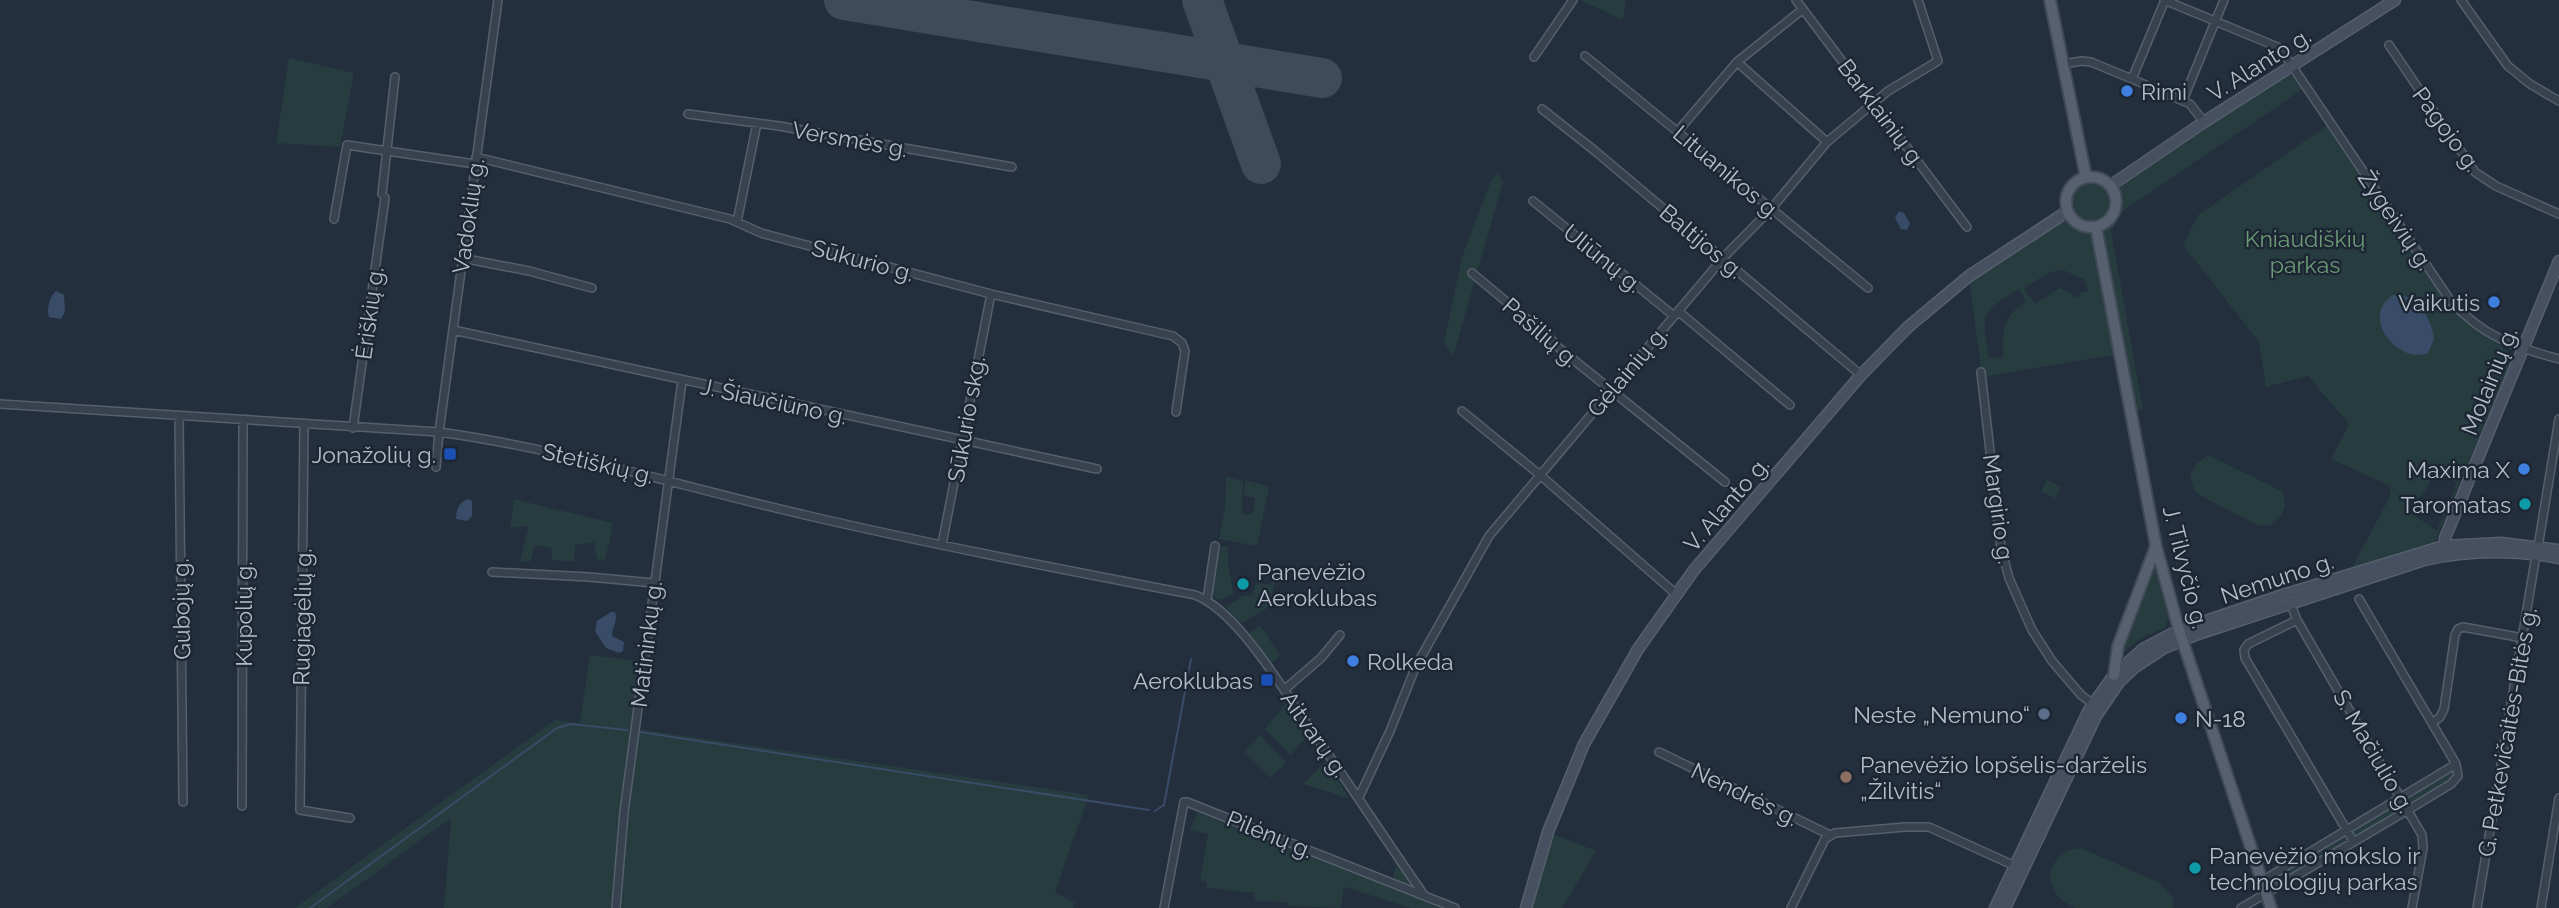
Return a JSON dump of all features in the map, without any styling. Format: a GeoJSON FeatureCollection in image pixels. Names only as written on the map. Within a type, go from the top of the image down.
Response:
{"type":"FeatureCollection","features":[{"type":"Feature","properties":{"kind":"main road"},"geometry":{"type":"LineString","coordinates":[[2050,0],[2086,177]]}},
{"type":"Feature","properties":{"kind":"main road","name":"V. Alanto g."},"geometry":{"type":"LineString","coordinates":[[2110,186],[2204,122],[2395,0]]}},
{"type":"Feature","properties":{"kind":"main road"},"geometry":{"type":"LineString","coordinates":[[2086,177],[2099,178],[2110,186],[2116,197],[2115,211],[2108,221],[2096,227],[2079,224],[2068,211],[2066,201],[2069,190],[2076,181],[2086,177]]}},
{"type":"Feature","properties":{"kind":"main road","name":"V. Alanto g."},"geometry":{"type":"LineString","coordinates":[[1526,908],[1548,832],[1584,744],[1615,685],[1676,594],[1861,375],[1908,327],[1940,298],[1991,260],[2068,211]]}},
{"type":"Feature","properties":{"kind":"main road","name":"J. Tilvyčio g."},"geometry":{"type":"LineString","coordinates":[[2096,227],[2156,546],[2181,635],[2271,908]]}},
{"type":"Feature","properties":{"kind":"main road","name":"Molainių g."},"geometry":{"type":"LineString","coordinates":[[2444,550],[2559,261]]}},
{"type":"Feature","properties":{"kind":"main road","name":"Nemuno g."},"geometry":{"type":"LineString","coordinates":[[1995,908],[2093,704],[2114,674],[2143,649],[2298,590],[2444,550],[2486,543],[2537,551],[2559,558]]}},
{"type":"Feature","properties":{"kind":"main road"},"geometry":{"type":"LineString","coordinates":[[2114,674],[2118,646],[2156,546]]}},
{"type":"Feature","properties":{"kind":"main road","name":"Nemuno g."},"geometry":{"type":"LineString","coordinates":[[2005,908],[2096,716],[2135,667],[2181,635],[2290,602],[2444,550]]}},
{"type":"Feature","properties":{"kind":"main road","name":"Nemuno g."},"geometry":{"type":"LineString","coordinates":[[2537,551],[2559,550]]}},
{"type":"Feature","properties":{"kind":"street","name":"Vadoklių g."},"geometry":{"type":"LineString","coordinates":[[439,432],[498,0]]}},
{"type":"Feature","properties":{"kind":"street"},"geometry":{"type":"LineString","coordinates":[[1534,57],[1573,0]]}},
{"type":"Feature","properties":{"kind":"street","name":"Barklainių g."},"geometry":{"type":"LineString","coordinates":[[1796,0],[1968,227]]}},
{"type":"Feature","properties":{"kind":"street","name":"Gėlainių g."},"geometry":{"type":"LineString","coordinates":[[1359,797],[1390,732],[1416,666],[1489,536],[1723,258],[1770,209],[1827,142],[1888,91],[1938,61],[1918,0]]}},
{"type":"Feature","properties":{"kind":"street"},"geometry":{"type":"LineString","coordinates":[[2132,79],[2165,0]]}},
{"type":"Feature","properties":{"kind":"street","name":"Žygeivių g."},"geometry":{"type":"LineString","coordinates":[[2165,0],[2280,48],[2450,300],[2479,327],[2522,350],[2559,359]]}},
{"type":"Feature","properties":{"kind":"street"},"geometry":{"type":"LineString","coordinates":[[2183,100],[2224,0]]}},
{"type":"Feature","properties":{"kind":"street"},"geometry":{"type":"LineString","coordinates":[[2461,0],[2508,66],[2530,84],[2559,101]]}},
{"type":"Feature","properties":{"kind":"street"},"geometry":{"type":"LineString","coordinates":[[1678,131],[1737,62],[1803,9]]}},
{"type":"Feature","properties":{"kind":"street","name":"Pagojo g."},"geometry":{"type":"LineString","coordinates":[[2389,45],[2475,172],[2496,186],[2559,214]]}},
{"type":"Feature","properties":{"kind":"street","name":"Lituanikos g."},"geometry":{"type":"LineString","coordinates":[[1585,56],[1868,288]]}},
{"type":"Feature","properties":{"kind":"street"},"geometry":{"type":"LineString","coordinates":[[1737,62],[1827,142]]}},
{"type":"Feature","properties":{"kind":"street"},"geometry":{"type":"LineString","coordinates":[[2063,64],[2091,62],[2183,100],[2190,104],[2204,122]]}},
{"type":"Feature","properties":{"kind":"street","name":"Ėriškių g."},"geometry":{"type":"LineString","coordinates":[[353,428],[389,151],[395,77]]}},
{"type":"Feature","properties":{"kind":"street","name":"Baltijos g."},"geometry":{"type":"LineString","coordinates":[[1542,109],[1861,375]]}},
{"type":"Feature","properties":{"kind":"street","name":"Versmės g."},"geometry":{"type":"LineString","coordinates":[[688,114],[1012,167]]}},
{"type":"Feature","properties":{"kind":"street"},"geometry":{"type":"LineString","coordinates":[[737,222],[757,124]]}},
{"type":"Feature","properties":{"kind":"street","name":"Sūkurio g."},"geometry":{"type":"LineString","coordinates":[[334,219],[347,145],[475,161],[737,222],[761,233],[991,294],[1178,339],[1185,351],[1176,412]]}},
{"type":"Feature","properties":{"kind":"street","name":"Uliūnų g."},"geometry":{"type":"LineString","coordinates":[[1533,201],[1790,405]]}},
{"type":"Feature","properties":{"kind":"street"},"geometry":{"type":"LineString","coordinates":[[462,258],[551,276],[592,288]]}},
{"type":"Feature","properties":{"kind":"street","name":"Pašilių g."},"geometry":{"type":"LineString","coordinates":[[1472,272],[1725,482]]}},
{"type":"Feature","properties":{"kind":"street","name":"Sūkurio skg."},"geometry":{"type":"LineString","coordinates":[[942,544],[991,294]]}},
{"type":"Feature","properties":{"kind":"street","name":"J. Šiaučiūno g."},"geometry":{"type":"LineString","coordinates":[[453,330],[1097,469]]}},
{"type":"Feature","properties":{"kind":"street","name":"Margirio g."},"geometry":{"type":"LineString","coordinates":[[1981,372],[2001,548],[2009,578],[2032,630],[2071,684],[2093,704]]}},
{"type":"Feature","properties":{"kind":"street","name":"Matininkų g."},"geometry":{"type":"LineString","coordinates":[[616,908],[620,849],[653,583],[682,381]]}},
{"type":"Feature","properties":{"kind":"street","name":"Stetiškių g."},"geometry":{"type":"LineString","coordinates":[[0,404],[439,432],[496,440],[805,515],[1186,593]]}},
{"type":"Feature","properties":{"kind":"street"},"geometry":{"type":"LineString","coordinates":[[1462,411],[1676,594]]}},
{"type":"Feature","properties":{"kind":"street","name":"Gubojų g."},"geometry":{"type":"LineString","coordinates":[[179,416],[183,802]]}},
{"type":"Feature","properties":{"kind":"street","name":"G. Petkevičaitės-Bitės g."},"geometry":{"type":"LineString","coordinates":[[2477,908],[2559,419]]}},
{"type":"Feature","properties":{"kind":"street","name":"Kupolių g."},"geometry":{"type":"LineString","coordinates":[[242,807],[243,421]]}},
{"type":"Feature","properties":{"kind":"street","name":"Rugiagėlių g."},"geometry":{"type":"LineString","coordinates":[[304,425],[300,810],[350,818]]}},
{"type":"Feature","properties":{"kind":"street"},"geometry":{"type":"LineString","coordinates":[[436,467],[439,432]]}},
{"type":"Feature","properties":{"kind":"street"},"geometry":{"type":"LineString","coordinates":[[1207,600],[1215,545]]}},
{"type":"Feature","properties":{"kind":"street"},"geometry":{"type":"LineString","coordinates":[[492,572],[653,583]]}},
{"type":"Feature","properties":{"kind":"street","name":"Aitvarų g."},"geometry":{"type":"LineString","coordinates":[[1186,593],[1207,600],[1239,631],[1359,797],[1424,895]]}},
{"type":"Feature","properties":{"kind":"street"},"geometry":{"type":"LineString","coordinates":[[2241,908],[2456,779],[2456,764],[2359,599]]}},
{"type":"Feature","properties":{"kind":"street","name":"S. Mačiulio g."},"geometry":{"type":"LineString","coordinates":[[2290,602],[2297,620],[2422,835],[2424,843],[2412,908]]}},
{"type":"Feature","properties":{"kind":"street"},"geometry":{"type":"LineString","coordinates":[[2297,620],[2248,644],[2244,650],[2245,658],[2353,841]]}},
{"type":"Feature","properties":{"kind":"street"},"geometry":{"type":"LineString","coordinates":[[2432,723],[2440,717],[2444,709],[2458,629],[2463,627],[2523,638]]}},
{"type":"Feature","properties":{"kind":"street"},"geometry":{"type":"LineString","coordinates":[[1284,690],[1321,657],[1340,635]]}},
{"type":"Feature","properties":{"kind":"street","name":"Nendrės g."},"geometry":{"type":"LineString","coordinates":[[1659,752],[1830,835]]}},
{"type":"Feature","properties":{"kind":"street"},"geometry":{"type":"LineString","coordinates":[[2262,881],[2456,764]]}},
{"type":"Feature","properties":{"kind":"street"},"geometry":{"type":"LineString","coordinates":[[2541,908],[2559,798]]}},
{"type":"Feature","properties":{"kind":"street","name":"Pilėnų g."},"geometry":{"type":"LineString","coordinates":[[1164,908],[1184,802],[1455,908]]}},
{"type":"Feature","properties":{"kind":"street"},"geometry":{"type":"LineString","coordinates":[[1791,908],[1825,839],[1830,835],[1929,827],[2015,866]]}},
{"type":"Feature","properties":{"kind":"green space"},"geometry":{"type":"Polygon","coordinates":[[[1581,0],[1626,0],[1623,20],[1581,0]]]}},
{"type":"Feature","properties":{"kind":"green space"},"geometry":{"type":"Polygon","coordinates":[[[289,58],[354,73],[340,147],[276,143],[289,58]]]}},
{"type":"Feature","properties":{"kind":"green space"},"geometry":{"type":"Polygon","coordinates":[[[2286,74],[2296,77],[2303,89],[2124,210],[2111,231],[2143,410],[2134,411],[2102,240],[2104,229],[2117,212],[2119,188],[2132,174],[2286,74]]]}},
{"type":"Feature","properties":{"kind":"green space","name":"Kniaudiškių parkas"},"geometry":{"type":"Polygon","coordinates":[[[2328,125],[2472,325],[2510,353],[2512,358],[2435,542],[2351,570],[2390,496],[2390,486],[2331,459],[2349,424],[2308,376],[2266,387],[2259,342],[2183,245],[2198,215],[2328,125]],[[2435,472],[2424,493],[2407,510],[2437,531],[2457,483],[2435,472]]]}},
{"type":"Feature","properties":{"kind":"green space"},"geometry":{"type":"Polygon","coordinates":[[[1498,173],[1503,182],[1453,357],[1444,343],[1462,257],[1490,183],[1498,173]]]}},
{"type":"Feature","properties":{"kind":"green space"},"geometry":{"type":"Polygon","coordinates":[[[2091,180],[2100,181],[2107,186],[2112,193],[2112,211],[2107,218],[2100,223],[2091,224],[2082,223],[2075,218],[2070,211],[2069,202],[2070,193],[2075,186],[2082,181],[2091,180]]]}},
{"type":"Feature","properties":{"kind":"green space"},"geometry":{"type":"Polygon","coordinates":[[[2063,221],[2084,229],[2092,236],[2118,354],[1982,377],[1969,276],[2029,235],[2063,221]],[[2063,270],[2050,272],[2024,288],[2035,304],[2060,288],[2078,298],[2081,292],[2088,292],[2084,279],[2063,270]],[[2019,289],[1996,304],[1986,316],[1985,332],[1989,358],[2003,357],[2006,325],[2013,312],[2026,301],[2019,289]]]}},
{"type":"Feature","properties":{"kind":"green space"},"geometry":{"type":"Polygon","coordinates":[[[2208,455],[2283,492],[2285,505],[2282,515],[2273,524],[2260,526],[2199,495],[2190,478],[2191,473],[2197,463],[2208,455]]]}},
{"type":"Feature","properties":{"kind":"green space"},"geometry":{"type":"Polygon","coordinates":[[[1226,477],[1243,481],[1242,514],[1253,514],[1255,498],[1244,496],[1245,480],[1269,486],[1257,546],[1219,539],[1225,509],[1226,477]]]}},
{"type":"Feature","properties":{"kind":"green space"},"geometry":{"type":"Polygon","coordinates":[[[2047,480],[2061,487],[2055,498],[2041,491],[2047,480]]]}},
{"type":"Feature","properties":{"kind":"green space"},"geometry":{"type":"Polygon","coordinates":[[[514,499],[612,523],[605,560],[597,559],[594,542],[575,545],[574,562],[552,560],[551,548],[535,545],[531,561],[520,562],[529,526],[510,528],[514,499]]]}},
{"type":"Feature","properties":{"kind":"green space"},"geometry":{"type":"Polygon","coordinates":[[[1228,546],[1233,595],[1218,600],[1212,594],[1219,547],[1228,546]]]}},
{"type":"Feature","properties":{"kind":"green space"},"geometry":{"type":"Polygon","coordinates":[[[2155,569],[2168,617],[2165,628],[2143,637],[2122,653],[2151,572],[2155,569]]]}},
{"type":"Feature","properties":{"kind":"green space"},"geometry":{"type":"Polygon","coordinates":[[[1274,575],[1270,606],[1241,624],[1225,607],[1243,596],[1252,595],[1256,583],[1271,585],[1274,575]]]}},
{"type":"Feature","properties":{"kind":"green space"},"geometry":{"type":"Polygon","coordinates":[[[1260,625],[1280,655],[1271,664],[1248,634],[1260,625]]]}},
{"type":"Feature","properties":{"kind":"green space"},"geometry":{"type":"Polygon","coordinates":[[[590,655],[640,661],[631,728],[1089,795],[1055,892],[1075,903],[1073,908],[444,908],[451,818],[327,908],[295,908],[555,720],[580,723],[590,655]]]}},
{"type":"Feature","properties":{"kind":"green space"},"geometry":{"type":"Polygon","coordinates":[[[1286,703],[1307,736],[1291,755],[1265,729],[1286,703]]]}},
{"type":"Feature","properties":{"kind":"green space"},"geometry":{"type":"Polygon","coordinates":[[[1260,735],[1286,762],[1271,778],[1244,751],[1260,735]]]}},
{"type":"Feature","properties":{"kind":"green space"},"geometry":{"type":"Polygon","coordinates":[[[1328,759],[1348,798],[1303,784],[1328,759]]]}},
{"type":"Feature","properties":{"kind":"green space"},"geometry":{"type":"Polygon","coordinates":[[[2450,772],[2455,774],[2453,780],[2413,803],[2408,803],[2408,798],[2450,772]]]}},
{"type":"Feature","properties":{"kind":"green space"},"geometry":{"type":"Polygon","coordinates":[[[2401,804],[2401,811],[2356,837],[2352,834],[2352,831],[2401,804]]]}},
{"type":"Feature","properties":{"kind":"green space"},"geometry":{"type":"Polygon","coordinates":[[[1200,806],[1392,881],[1398,858],[1411,880],[1412,892],[1441,908],[1411,908],[1344,887],[1341,908],[1259,902],[1254,901],[1255,893],[1207,888],[1207,882],[1200,880],[1208,834],[1190,830],[1200,806]]]}},
{"type":"Feature","properties":{"kind":"green space"},"geometry":{"type":"Polygon","coordinates":[[[1548,832],[1596,851],[1562,908],[1526,908],[1548,832]]]}},
{"type":"Feature","properties":{"kind":"green space"},"geometry":{"type":"Polygon","coordinates":[[[2343,836],[2346,843],[2290,876],[2286,874],[2287,869],[2343,836]]]}},
{"type":"Feature","properties":{"kind":"green space"},"geometry":{"type":"Polygon","coordinates":[[[2081,848],[2160,883],[2173,898],[2173,908],[2076,908],[2065,902],[2054,890],[2050,873],[2061,855],[2081,848]]]}},
{"type":"Feature","properties":{"kind":"water"},"geometry":{"type":"Polygon","coordinates":[[[1899,211],[1904,213],[1910,224],[1907,230],[1901,229],[1895,218],[1899,211]]]}},
{"type":"Feature","properties":{"kind":"water"},"geometry":{"type":"Polygon","coordinates":[[[56,291],[64,295],[65,312],[61,319],[49,317],[48,314],[49,303],[56,291]]]}},
{"type":"Feature","properties":{"kind":"water"},"geometry":{"type":"Polygon","coordinates":[[[2393,295],[2409,298],[2422,308],[2433,331],[2434,339],[2428,353],[2417,355],[2406,352],[2387,338],[2380,316],[2383,305],[2393,295]]]}},
{"type":"Feature","properties":{"kind":"water"},"geometry":{"type":"Polygon","coordinates":[[[468,499],[472,501],[472,516],[467,521],[456,519],[462,502],[468,499]]]}},
{"type":"Feature","properties":{"kind":"water"},"geometry":{"type":"Polygon","coordinates":[[[615,612],[616,616],[612,636],[624,642],[623,651],[619,653],[606,648],[595,631],[597,621],[615,612]]]}},
{"type":"Feature","properties":{"kind":"waterway"},"geometry":{"type":"LineString","coordinates":[[1155,811],[1164,805],[1191,659]]}},
{"type":"Feature","properties":{"kind":"waterway"},"geometry":{"type":"LineString","coordinates":[[310,908],[557,728],[571,724],[627,730]]}},
{"type":"Feature","properties":{"kind":"waterway"},"geometry":{"type":"LineString","coordinates":[[640,732],[1149,810]]}},
{"type":"Feature","properties":{"kind":"runway"},"geometry":{"type":"LineString","coordinates":[[844,0],[1322,78]]}},
{"type":"Feature","properties":{"kind":"runway"},"geometry":{"type":"LineString","coordinates":[[1202,0],[1261,164]]}},
{"type":"Feature","properties":{"kind":"place","name":"Rimi"},"geometry":{"type":"Point","coordinates":[2127,91]}},
{"type":"Feature","properties":{"kind":"place","name":"Vaikutis"},"geometry":{"type":"Point","coordinates":[2494,302]}},
{"type":"Feature","properties":{"kind":"place","name":"Jonažolių g."},"geometry":{"type":"Point","coordinates":[450,454]}},
{"type":"Feature","properties":{"kind":"place","name":"Maxima X"},"geometry":{"type":"Point","coordinates":[2524,469]}},
{"type":"Feature","properties":{"kind":"place","name":"Taromatas"},"geometry":{"type":"Point","coordinates":[2525,504]}},
{"type":"Feature","properties":{"kind":"place","name":"Panevėžio Aeroklubas"},"geometry":{"type":"Point","coordinates":[1243,584]}},
{"type":"Feature","properties":{"kind":"place","name":"Rolkeda"},"geometry":{"type":"Point","coordinates":[1353,661]}},
{"type":"Feature","properties":{"kind":"place","name":"Aeroklubas"},"geometry":{"type":"Point","coordinates":[1267,680]}},
{"type":"Feature","properties":{"kind":"place","name":"Neste „Nemuno“"},"geometry":{"type":"Point","coordinates":[2044,714]}},
{"type":"Feature","properties":{"kind":"place","name":"N-18"},"geometry":{"type":"Point","coordinates":[2181,718]}},
{"type":"Feature","properties":{"kind":"place","name":"Panevėžio lopšelis-darželis „Žilvitis“"},"geometry":{"type":"Point","coordinates":[1846,777]}},
{"type":"Feature","properties":{"kind":"place","name":"Panevėžio mokslo ir technologijų parkas"},"geometry":{"type":"Point","coordinates":[2195,868]}}]}
